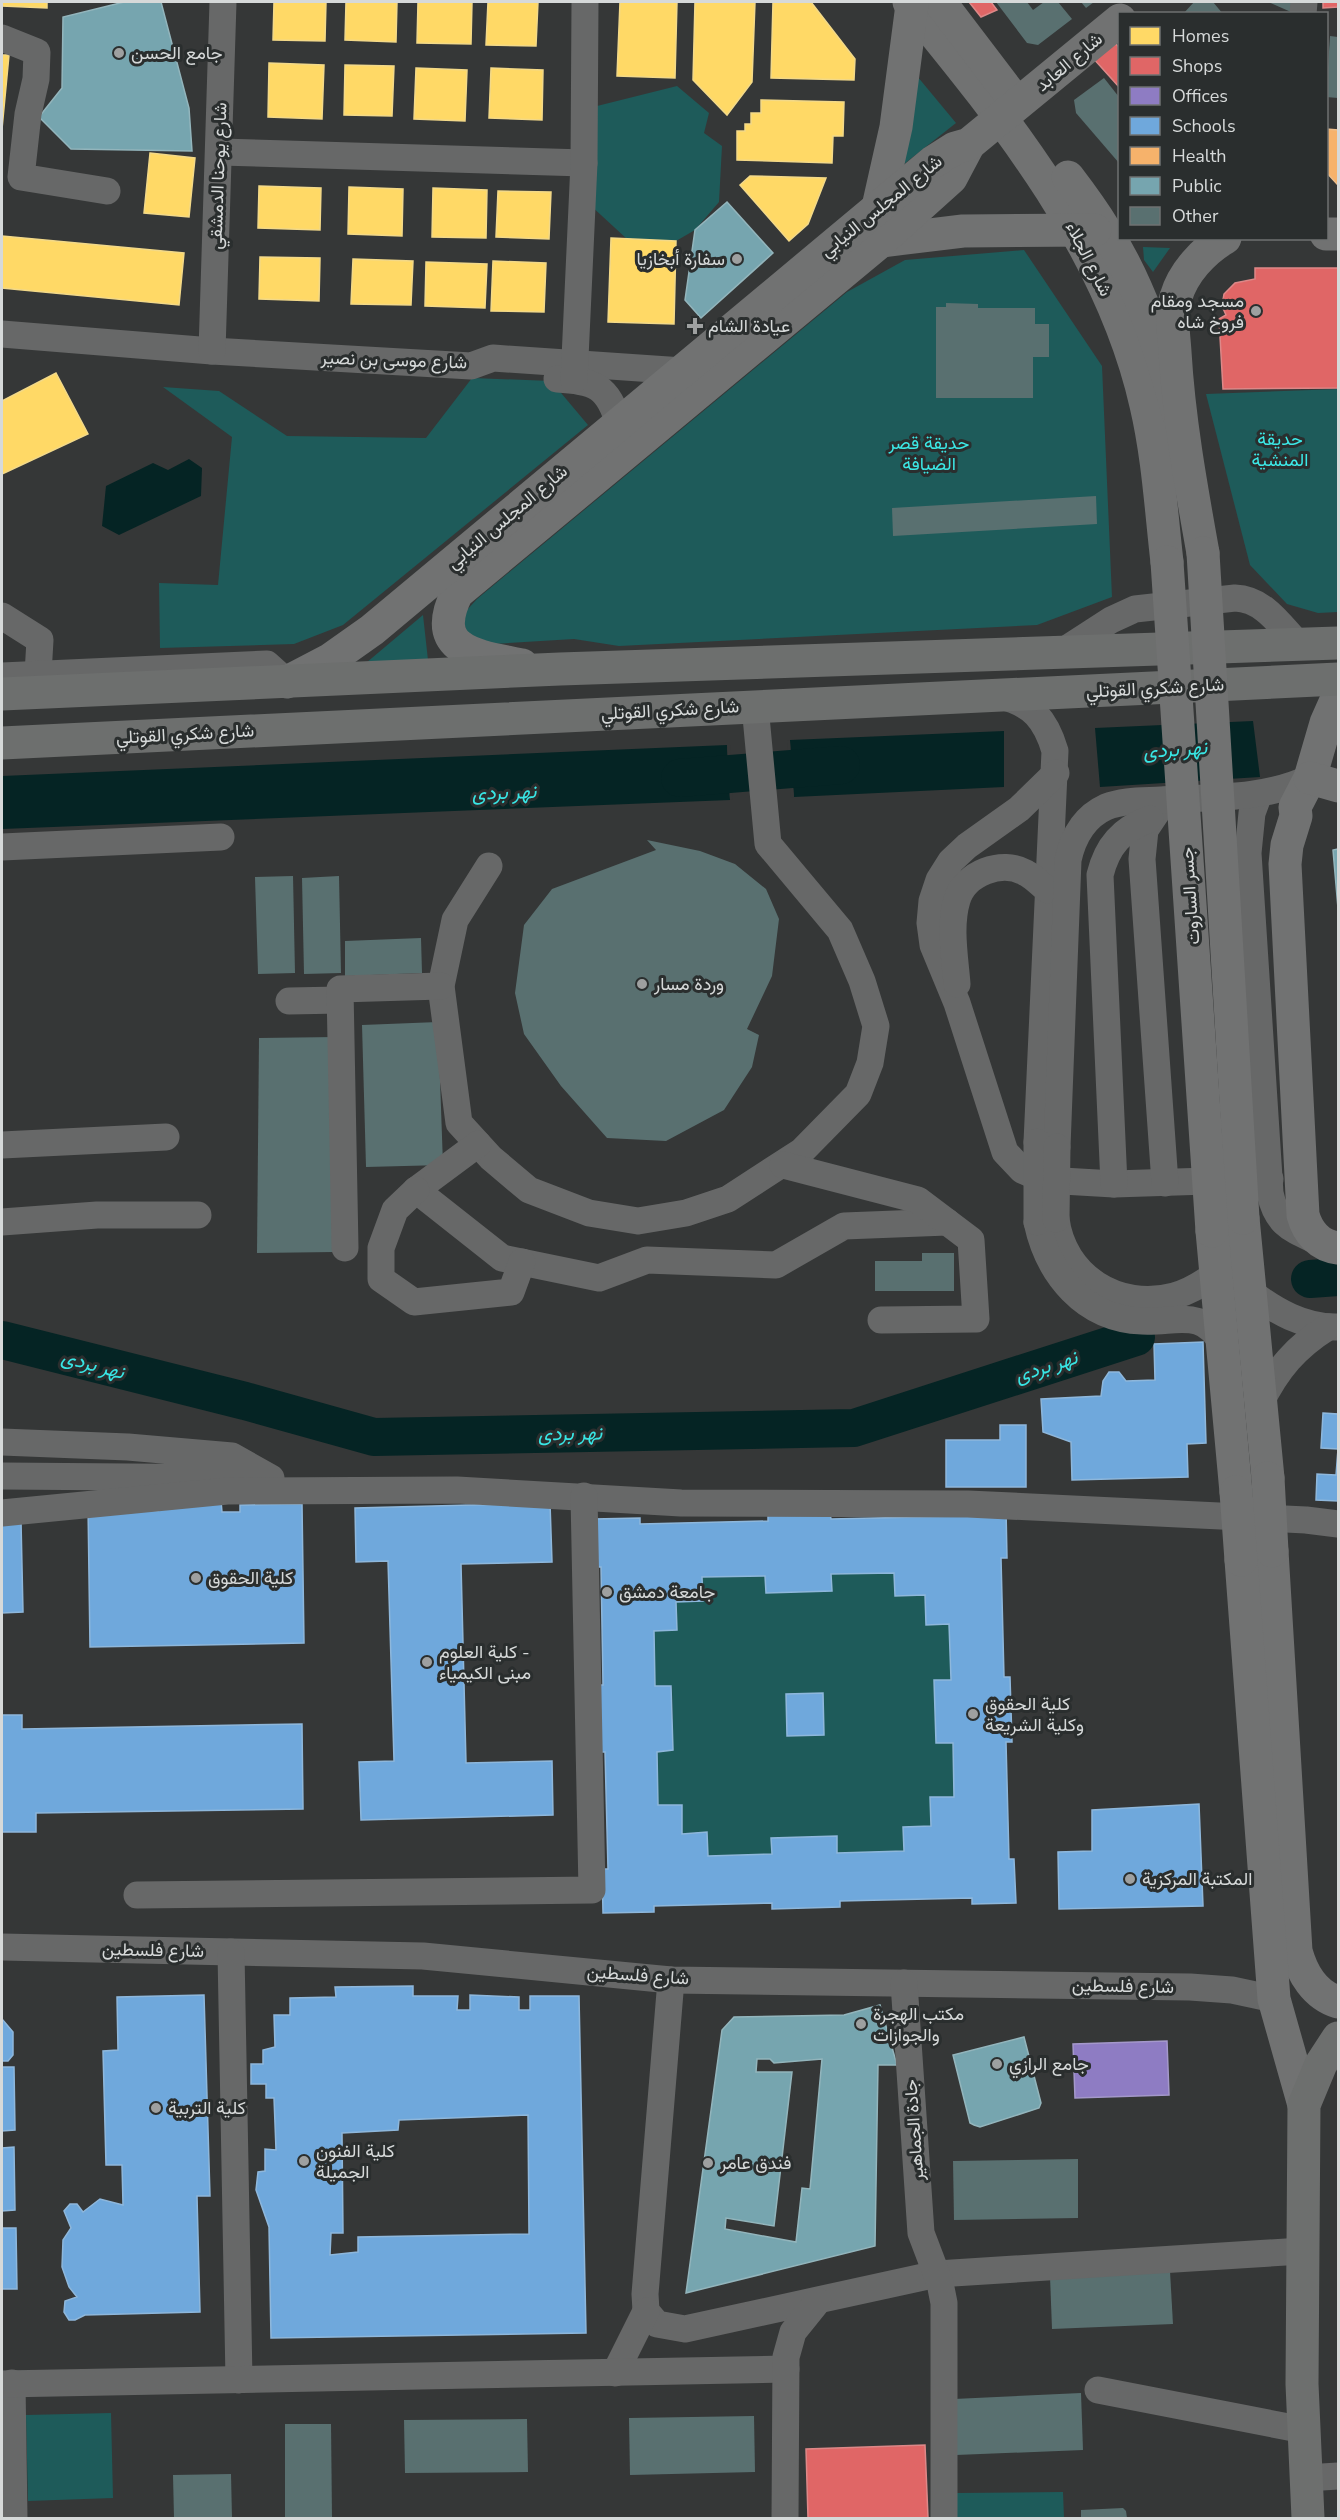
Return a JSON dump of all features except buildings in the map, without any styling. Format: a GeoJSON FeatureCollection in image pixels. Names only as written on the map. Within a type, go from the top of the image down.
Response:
{"type":"FeatureCollection","features":[{"type":"Feature","properties":{"kind":"highway","name":"شارع شكري القوتلي"},"geometry":{"type":"LineString","coordinates":[[2,694],[544,670],[1338,643]]}},
{"type":"Feature","properties":{"kind":"highway","name":"شارع شكري القوتلي"},"geometry":{"type":"LineString","coordinates":[[2,743],[1338,679]]}},
{"type":"Feature","properties":{"kind":"highway"},"geometry":{"type":"LineString","coordinates":[[1306,2517],[1302,2251],[1304,2105],[1321,2064],[1338,2038]]}},
{"type":"Feature","properties":{"kind":"main road"},"geometry":{"type":"LineString","coordinates":[[1130,12],[1142,2]]}},
{"type":"Feature","properties":{"kind":"main road"},"geometry":{"type":"LineString","coordinates":[[878,207],[920,3]]}},
{"type":"Feature","properties":{"kind":"main road","name":"شارع الجلاء"},"geometry":{"type":"LineString","coordinates":[[920,3],[1009,111],[1101,230],[1145,310],[1163,358],[1178,413]]}},
{"type":"Feature","properties":{"kind":"main road","name":"شارع العابد"},"geometry":{"type":"LineString","coordinates":[[969,144],[1118,21]]}},
{"type":"Feature","properties":{"kind":"main road","name":"شارع المجلس النيابي"},"geometry":{"type":"LineString","coordinates":[[287,682],[332,659],[366,636],[933,162],[955,148],[969,144]]}},
{"type":"Feature","properties":{"kind":"main road","name":"شارع المجلس النيابي"},"geometry":{"type":"LineString","coordinates":[[544,670],[472,655],[462,650],[450,633],[447,623],[447,612],[457,593],[881,241],[951,178],[969,144]]}},
{"type":"Feature","properties":{"kind":"main road"},"geometry":{"type":"LineString","coordinates":[[881,241],[963,231],[1101,230]]}},
{"type":"Feature","properties":{"kind":"main road","name":"شارع الجلاء"},"geometry":{"type":"LineString","coordinates":[[1101,230],[1122,326],[1146,404],[1154,445],[1167,562]]}},
{"type":"Feature","properties":{"kind":"main road"},"geometry":{"type":"LineString","coordinates":[[1178,413],[1173,319],[1175,299],[1194,265],[1223,240]]}},
{"type":"Feature","properties":{"kind":"main road","name":"جسر الساروت"},"geometry":{"type":"LineString","coordinates":[[1178,413],[1203,554],[1243,1218],[1268,1478],[1296,1951],[1305,1975],[1313,1986],[1338,2002]]}},
{"type":"Feature","properties":{"kind":"main road","name":"جسر الساروت"},"geometry":{"type":"LineString","coordinates":[[1167,562],[1214,1275],[1236,1492],[1274,1998],[1304,2105]]}},
{"type":"Feature","properties":{"kind":"main road"},"geometry":{"type":"LineString","coordinates":[[1330,1246],[1310,1232],[1303,1215],[1285,864],[1287,845],[1296,816],[1295,807],[1324,782],[1329,715],[1338,696]]}},
{"type":"Feature","properties":{"kind":"street","name":"شارع يوحنا الدمشقي"},"geometry":{"type":"LineString","coordinates":[[212,351],[223,2]]}},
{"type":"Feature","properties":{"kind":"street"},"geometry":{"type":"LineString","coordinates":[[585,2],[584,163],[574,372],[608,395],[619,424]]}},
{"type":"Feature","properties":{"kind":"street"},"geometry":{"type":"LineString","coordinates":[[2,38],[36,52],[36,79],[28,114],[21,177],[106,191]]}},
{"type":"Feature","properties":{"kind":"street"},"geometry":{"type":"LineString","coordinates":[[220,152],[584,163]]}},
{"type":"Feature","properties":{"kind":"street","name":"شارع موسى بن نصير"},"geometry":{"type":"LineString","coordinates":[[2,334],[212,351],[471,366],[493,358],[574,372],[683,371]]}},
{"type":"Feature","properties":{"kind":"street"},"geometry":{"type":"LineString","coordinates":[[1060,652],[1111,620],[1135,609],[1235,598],[1245,599],[1262,606],[1298,644]]}},
{"type":"Feature","properties":{"kind":"street"},"geometry":{"type":"LineString","coordinates":[[2,616],[40,640],[38,674]]}},
{"type":"Feature","properties":{"kind":"street"},"geometry":{"type":"LineString","coordinates":[[2,675],[267,664],[287,682]]}},
{"type":"Feature","properties":{"kind":"street"},"geometry":{"type":"LineString","coordinates":[[996,695],[1017,700],[1036,712],[1049,730],[1055,751],[1056,773],[1048,890],[1046,1220],[1042,1246],[1049,1263],[1072,1291],[1102,1311],[1139,1321],[1177,1318],[1196,1320],[1212,1330],[1223,1346]]}},
{"type":"Feature","properties":{"kind":"street"},"geometry":{"type":"LineString","coordinates":[[489,866],[455,920],[441,986],[459,1122],[478,1143],[529,1190],[589,1213],[638,1221],[686,1213],[728,1199],[802,1151],[858,1094],[870,1063],[876,1026],[862,981],[840,930],[768,844],[755,706]]}},
{"type":"Feature","properties":{"kind":"street"},"geometry":{"type":"LineString","coordinates":[[1056,773],[1020,809],[967,846],[951,861],[939,880],[932,901],[930,923],[933,945],[957,1003],[1000,1141],[1013,1162],[1028,1173],[1045,1180],[1114,1184],[1270,1179]]}},
{"type":"Feature","properties":{"kind":"street"},"geometry":{"type":"LineString","coordinates":[[1047,1145],[1068,860],[1071,848],[1083,824],[1104,808],[1116,803],[1157,809],[1324,782]]}},
{"type":"Feature","properties":{"kind":"street"},"geometry":{"type":"LineString","coordinates":[[1259,794],[1252,813],[1248,853],[1274,1210],[1281,1222],[1330,1246]]}},
{"type":"Feature","properties":{"kind":"street"},"geometry":{"type":"LineString","coordinates":[[1114,1184],[1100,875],[1104,862],[1117,839],[1157,809]]}},
{"type":"Feature","properties":{"kind":"street"},"geometry":{"type":"LineString","coordinates":[[1157,809],[1142,844],[1142,859],[1165,1183]]}},
{"type":"Feature","properties":{"kind":"street"},"geometry":{"type":"LineString","coordinates":[[2,847],[221,837]]}},
{"type":"Feature","properties":{"kind":"street"},"geometry":{"type":"LineString","coordinates":[[957,1003],[954,918],[957,898],[968,881],[985,870],[1005,867],[1025,872],[1048,890]]}},
{"type":"Feature","properties":{"kind":"street"},"geometry":{"type":"LineString","coordinates":[[345,1248],[340,989],[441,986]]}},
{"type":"Feature","properties":{"kind":"street"},"geometry":{"type":"LineString","coordinates":[[289,1001],[340,1000]]}},
{"type":"Feature","properties":{"kind":"street"},"geometry":{"type":"LineString","coordinates":[[2,1145],[166,1137]]}},
{"type":"Feature","properties":{"kind":"street"},"geometry":{"type":"LineString","coordinates":[[478,1143],[416,1190],[395,1210],[381,1248],[381,1279],[414,1302],[511,1292],[522,1262]]}},
{"type":"Feature","properties":{"kind":"street"},"geometry":{"type":"LineString","coordinates":[[783,1164],[918,1200],[970,1240],[976,1319],[881,1320]]}},
{"type":"Feature","properties":{"kind":"street"},"geometry":{"type":"LineString","coordinates":[[416,1190],[502,1258],[599,1278],[647,1260],[776,1265],[844,1226],[947,1222]]}},
{"type":"Feature","properties":{"kind":"street"},"geometry":{"type":"LineString","coordinates":[[2,1222],[98,1215],[198,1215]]}},
{"type":"Feature","properties":{"kind":"street"},"geometry":{"type":"LineString","coordinates":[[1046,1220],[1085,1277],[1105,1290],[1126,1298],[1150,1299],[1173,1296],[1195,1288],[1214,1275]]}},
{"type":"Feature","properties":{"kind":"street"},"geometry":{"type":"LineString","coordinates":[[1249,1291],[1286,1315],[1333,1327]]}},
{"type":"Feature","properties":{"kind":"street"},"geometry":{"type":"LineString","coordinates":[[1260,1404],[1272,1380],[1287,1359],[1306,1341],[1333,1327]]}},
{"type":"Feature","properties":{"kind":"street"},"geometry":{"type":"LineString","coordinates":[[2,1442],[128,1447],[232,1456],[271,1478],[2,1476]]}},
{"type":"Feature","properties":{"kind":"street"},"geometry":{"type":"LineString","coordinates":[[2,1513],[227,1491],[457,1490],[681,1503],[968,1504],[1306,1520],[1338,1524]]}},
{"type":"Feature","properties":{"kind":"street"},"geometry":{"type":"LineString","coordinates":[[137,1894],[592,1890],[584,1496]]}},
{"type":"Feature","properties":{"kind":"street","name":"شارع فلسطين"},"geometry":{"type":"LineString","coordinates":[[2,1947],[423,1956],[672,1980],[1190,1987],[1232,1990],[1274,1998]]}},
{"type":"Feature","properties":{"kind":"street"},"geometry":{"type":"LineString","coordinates":[[231,1952],[239,2380]]}},
{"type":"Feature","properties":{"kind":"street"},"geometry":{"type":"LineString","coordinates":[[615,2373],[646,2311],[646,2283],[672,1980]]}},
{"type":"Feature","properties":{"kind":"street","name":"جادة الجماهير"},"geometry":{"type":"LineString","coordinates":[[904,1983],[921,2233],[942,2293],[944,2312],[944,2518]]}},
{"type":"Feature","properties":{"kind":"street"},"geometry":{"type":"LineString","coordinates":[[646,2311],[657,2324],[685,2329],[936,2274],[1302,2251]]}},
{"type":"Feature","properties":{"kind":"street"},"geometry":{"type":"LineString","coordinates":[[785,2518],[788,2344],[808,2310],[818,2301]]}},
{"type":"Feature","properties":{"kind":"street"},"geometry":{"type":"LineString","coordinates":[[14,2518],[7,2384],[786,2369]]}},
{"type":"Feature","properties":{"kind":"street"},"geometry":{"type":"LineString","coordinates":[[1098,2390],[1304,2430]]}},
{"type":"Feature","properties":{"kind":"street"},"geometry":{"type":"LineString","coordinates":[[1306,2478],[1338,2476]]}},
{"type":"Feature","properties":{"kind":"green space"},"geometry":{"type":"Polygon","coordinates":[[[917,76],[956,123],[899,168],[917,76]]]}},
{"type":"Feature","properties":{"kind":"green space"},"geometry":{"type":"Polygon","coordinates":[[[677,86],[709,113],[704,133],[722,146],[719,202],[695,230],[676,241],[627,239],[589,204],[593,107],[677,86]]]}},
{"type":"Feature","properties":{"kind":"green space"},"geometry":{"type":"Polygon","coordinates":[[[1143,247],[1170,248],[1153,272],[1144,260],[1143,247]]]}},
{"type":"Feature","properties":{"kind":"green space","name":"حديقة قصر الضيافة"},"geometry":{"type":"Polygon","coordinates":[[[1024,250],[1102,366],[1112,597],[1037,625],[619,646],[574,639],[492,644],[476,641],[466,631],[464,621],[466,611],[477,599],[847,292],[905,260],[1024,250]]]}},
{"type":"Feature","properties":{"kind":"green space"},"geometry":{"type":"Polygon","coordinates":[[[472,378],[551,381],[588,425],[343,625],[294,644],[160,648],[159,583],[218,585],[232,437],[163,387],[219,391],[287,436],[426,438],[472,378]]]}},
{"type":"Feature","properties":{"kind":"green space","name":"حديقة المنشية"},"geometry":{"type":"Polygon","coordinates":[[[1338,389],[1338,612],[1318,613],[1287,604],[1250,565],[1206,394],[1338,389]]]}},
{"type":"Feature","properties":{"kind":"green space"},"geometry":{"type":"Polygon","coordinates":[[[423,615],[428,660],[366,663],[423,615]]]}},
{"type":"Feature","properties":{"kind":"green space"},"geometry":{"type":"Polygon","coordinates":[[[894,1573],[895,1596],[925,1595],[926,1625],[949,1624],[951,1680],[934,1681],[936,1743],[953,1743],[954,1797],[930,1797],[931,1826],[903,1827],[904,1851],[837,1853],[836,1836],[772,1838],[772,1854],[708,1856],[707,1832],[682,1834],[682,1805],[658,1805],[657,1752],[673,1750],[672,1686],[655,1686],[654,1631],[677,1630],[676,1602],[703,1601],[702,1577],[765,1576],[766,1593],[832,1590],[831,1574],[894,1573]]]}},
{"type":"Feature","properties":{"kind":"green space"},"geometry":{"type":"Polygon","coordinates":[[[111,2413],[113,2498],[28,2501],[26,2415],[111,2413]]]}},
{"type":"Feature","properties":{"kind":"green space"},"geometry":{"type":"Polygon","coordinates":[[[1063,2492],[1064,2518],[957,2518],[957,2493],[1063,2492]]]}},
{"type":"Feature","properties":{"kind":"water"},"geometry":{"type":"Polygon","coordinates":[[[189,459],[202,468],[201,496],[119,535],[102,526],[106,486],[153,463],[168,470],[189,459]]]}},
{"type":"Feature","properties":{"kind":"water"},"geometry":{"type":"Polygon","coordinates":[[[1253,721],[1260,777],[1100,787],[1095,728],[1253,721]]]}},
{"type":"Feature","properties":{"kind":"water"},"geometry":{"type":"Polygon","coordinates":[[[1004,731],[1004,787],[794,797],[790,740],[1004,731]]]}},
{"type":"Feature","properties":{"kind":"water"},"geometry":{"type":"Polygon","coordinates":[[[727,745],[730,800],[2,829],[2,776],[727,745]]]}},
{"type":"Feature","properties":{"kind":"pier"},"geometry":{"type":"Polygon","coordinates":[[[790,740],[794,797],[791,798],[787,741],[790,740]]]}},
{"type":"Feature","properties":{"kind":"pier"},"geometry":{"type":"Polygon","coordinates":[[[727,745],[730,745],[733,799],[730,800],[727,745]]]}},
{"type":"Feature","properties":{"kind":"waterway","name":"نهر بردى"},"geometry":{"type":"LineString","coordinates":[[680,778],[841,765]]}},
{"type":"Feature","properties":{"kind":"waterway","name":"نهر بردى"},"geometry":{"type":"LineString","coordinates":[[1310,1279],[1338,1277]]}},
{"type":"Feature","properties":{"kind":"waterway","name":"نهر بردى"},"geometry":{"type":"LineString","coordinates":[[2,1340],[245,1401],[374,1437],[854,1428],[1136,1337]]}},
{"type":"Feature","properties":{"kind":"place","name":"جامع الحسن"},"geometry":{"type":"Point","coordinates":[119,53]}},
{"type":"Feature","properties":{"kind":"place","name":"سفارة أبخازيا"},"geometry":{"type":"Point","coordinates":[737,259]}},
{"type":"Feature","properties":{"kind":"place","name":"مسجد ومقام فروخ شاه"},"geometry":{"type":"Point","coordinates":[1256,311]}},
{"type":"Feature","properties":{"kind":"place","name":"عيادة الشام"},"geometry":{"type":"Point","coordinates":[695,326]}},
{"type":"Feature","properties":{"kind":"place","name":"وردة مسار"},"geometry":{"type":"Point","coordinates":[642,984]}},
{"type":"Feature","properties":{"kind":"place","name":"كلية الحقوق"},"geometry":{"type":"Point","coordinates":[196,1578]}},
{"type":"Feature","properties":{"kind":"place","name":"جامعة دمشق"},"geometry":{"type":"Point","coordinates":[607,1592]}},
{"type":"Feature","properties":{"kind":"place","name":"كلية العلوم - مبنى الكيمياء"},"geometry":{"type":"Point","coordinates":[427,1662]}},
{"type":"Feature","properties":{"kind":"place","name":"كلية الحقوق وكلية الشريعة"},"geometry":{"type":"Point","coordinates":[973,1714]}},
{"type":"Feature","properties":{"kind":"place","name":"المكتبة المركزية"},"geometry":{"type":"Point","coordinates":[1130,1879]}},
{"type":"Feature","properties":{"kind":"place","name":"مكتب الهجرة والجوازات"},"geometry":{"type":"Point","coordinates":[861,2024]}},
{"type":"Feature","properties":{"kind":"place","name":"جامع الرازي"},"geometry":{"type":"Point","coordinates":[997,2064]}},
{"type":"Feature","properties":{"kind":"place","name":"كلية التربية"},"geometry":{"type":"Point","coordinates":[156,2108]}},
{"type":"Feature","properties":{"kind":"place","name":"كلية الفنون الجميلة"},"geometry":{"type":"Point","coordinates":[304,2161]}},
{"type":"Feature","properties":{"kind":"place","name":"فندق عامر"},"geometry":{"type":"Point","coordinates":[708,2163]}}]}
